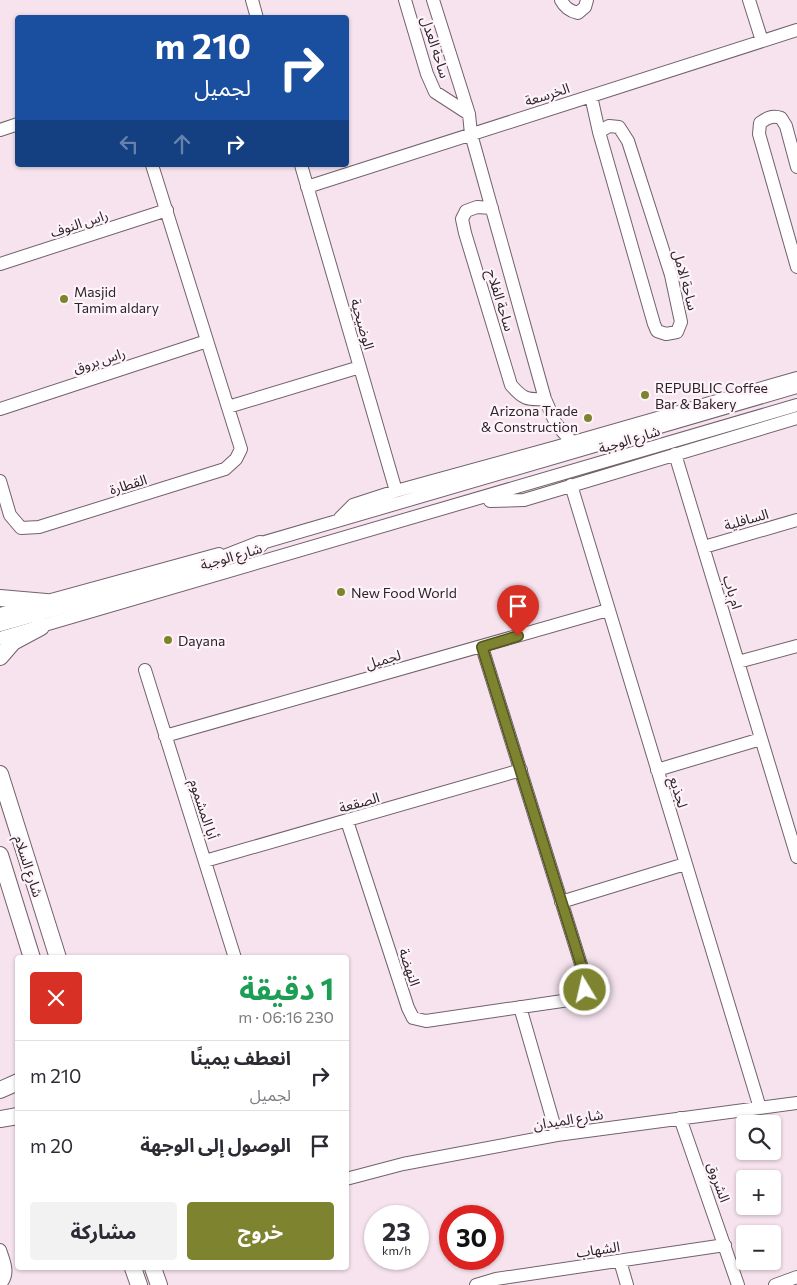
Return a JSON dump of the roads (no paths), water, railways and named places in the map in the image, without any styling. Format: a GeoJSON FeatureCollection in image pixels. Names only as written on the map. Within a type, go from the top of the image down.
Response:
{"type":"FeatureCollection","features":[{"type":"Feature","properties":{"kind":"main road"},"geometry":{"type":"LineString","coordinates":[[0,623],[199,568],[260,544]]}},
{"type":"Feature","properties":{"kind":"main road"},"geometry":{"type":"LineString","coordinates":[[0,598],[46,602]]}},
{"type":"Feature","properties":{"kind":"main road"},"geometry":{"type":"LineString","coordinates":[[0,657],[13,642],[41,627]]}},
{"type":"Feature","properties":{"kind":"main road","name":"شارع السلام"},"geometry":{"type":"LineString","coordinates":[[1,778],[57,955]]}},
{"type":"Feature","properties":{"kind":"main road","name":"شارع السلام"},"geometry":{"type":"LineString","coordinates":[[0,855],[31,955]]}},
{"type":"Feature","properties":{"kind":"main road"},"geometry":{"type":"LineString","coordinates":[[0,1090],[15,1083]]}},
{"type":"Feature","properties":{"kind":"main road"},"geometry":{"type":"LineString","coordinates":[[0,1117],[15,1116]]}},
{"type":"Feature","properties":{"kind":"main road"},"geometry":{"type":"LineString","coordinates":[[134,1270],[139,1285]]}},
{"type":"Feature","properties":{"kind":"main road"},"geometry":{"type":"LineString","coordinates":[[154,1270],[159,1285]]}},
{"type":"Feature","properties":{"kind":"street"},"geometry":{"type":"LineString","coordinates":[[252,0],[256,15]]}},
{"type":"Feature","properties":{"kind":"street","name":"ساحة العدل"},"geometry":{"type":"LineString","coordinates":[[406,0],[427,74],[435,92],[469,114]]}},
{"type":"Feature","properties":{"kind":"street","name":"ساحة العدل"},"geometry":{"type":"LineString","coordinates":[[433,0],[469,114],[471,134]]}},
{"type":"Feature","properties":{"kind":"street"},"geometry":{"type":"LineString","coordinates":[[561,0],[564,6],[572,12],[578,13],[585,6],[587,0]]}},
{"type":"Feature","properties":{"kind":"street"},"geometry":{"type":"LineString","coordinates":[[748,0],[762,41]]}},
{"type":"Feature","properties":{"kind":"street","name":"الخرسعة"},"geometry":{"type":"LineString","coordinates":[[307,187],[797,30]]}},
{"type":"Feature","properties":{"kind":"street","name":"ساحة الامل"},"geometry":{"type":"LineString","coordinates":[[591,96],[599,132],[654,324],[657,331],[666,334],[677,332],[681,322],[671,275],[628,141],[619,127],[609,126],[599,132]]}},
{"type":"Feature","properties":{"kind":"street"},"geometry":{"type":"LineString","coordinates":[[797,167],[786,126],[781,118],[775,116],[767,118],[760,123],[759,134],[797,267]]}},
{"type":"Feature","properties":{"kind":"street"},"geometry":{"type":"LineString","coordinates":[[0,130],[15,125]]}},
{"type":"Feature","properties":{"kind":"street","name":"ساحة الفلاح"},"geometry":{"type":"LineString","coordinates":[[471,134],[545,399],[552,417],[561,431],[572,442]]}},
{"type":"Feature","properties":{"kind":"street","name":"القطارة"},"geometry":{"type":"LineString","coordinates":[[0,481],[10,515],[21,528],[39,527],[225,469],[236,459],[241,449],[153,167]]}},
{"type":"Feature","properties":{"kind":"street","name":"الوضيحية"},"geometry":{"type":"LineString","coordinates":[[301,167],[396,491]]}},
{"type":"Feature","properties":{"kind":"street","name":"ساحة الفلاح"},"geometry":{"type":"LineString","coordinates":[[492,208],[477,207],[466,211],[462,219],[465,233],[511,385],[518,394],[528,400],[545,399]]}},
{"type":"Feature","properties":{"kind":"street","name":"راس النوف"},"geometry":{"type":"LineString","coordinates":[[0,264],[166,210]]}},
{"type":"Feature","properties":{"kind":"street","name":"راس بروق"},"geometry":{"type":"LineString","coordinates":[[0,409],[207,341]]}},
{"type":"Feature","properties":{"kind":"street"},"geometry":{"type":"LineString","coordinates":[[228,407],[360,367]]}},
{"type":"Feature","properties":{"kind":"street","name":"شارع الوجبة"},"geometry":{"type":"LineString","coordinates":[[339,520],[353,506],[396,491],[797,378]]}},
{"type":"Feature","properties":{"kind":"street","name":"شارع الوجبة"},"geometry":{"type":"LineString","coordinates":[[0,614],[194,560],[260,544],[797,387]]}},
{"type":"Feature","properties":{"kind":"street","name":"شارع الوجبة"},"geometry":{"type":"LineString","coordinates":[[0,638],[797,405]]}},
{"type":"Feature","properties":{"kind":"street","name":"ساحة الفلاح"},"geometry":{"type":"LineString","coordinates":[[547,450],[552,434],[552,417]]}},
{"type":"Feature","properties":{"kind":"street","name":"شارع الوجبة"},"geometry":{"type":"LineString","coordinates":[[470,502],[524,500],[797,418]]}},
{"type":"Feature","properties":{"kind":"street","name":"ام باب"},"geometry":{"type":"LineString","coordinates":[[675,454],[761,739],[794,838],[797,856]]}},
{"type":"Feature","properties":{"kind":"street","name":"لجذيع"},"geometry":{"type":"LineString","coordinates":[[572,485],[608,610],[760,1108]]}},
{"type":"Feature","properties":{"kind":"street","name":"السافلية"},"geometry":{"type":"LineString","coordinates":[[704,547],[797,520]]}},
{"type":"Feature","properties":{"kind":"street","name":"لجميل"},"geometry":{"type":"LineString","coordinates":[[165,736],[608,610]]}},
{"type":"Feature","properties":{"kind":"street"},"geometry":{"type":"LineString","coordinates":[[738,662],[797,646]]}},
{"type":"Feature","properties":{"kind":"street","name":"النهضة"},"geometry":{"type":"LineString","coordinates":[[347,821],[408,1008],[413,1018],[426,1021],[576,999],[585,990],[584,974],[482,647]]}},
{"type":"Feature","properties":{"kind":"street","name":"أبا المشموم"},"geometry":{"type":"LineString","coordinates":[[145,670],[234,955]]}},
{"type":"Feature","properties":{"kind":"street"},"geometry":{"type":"LineString","coordinates":[[657,770],[761,739]]}},
{"type":"Feature","properties":{"kind":"street","name":"الصقعة"},"geometry":{"type":"LineString","coordinates":[[205,861],[521,770]]}},
{"type":"Feature","properties":{"kind":"street"},"geometry":{"type":"LineString","coordinates":[[561,902],[686,864]]}},
{"type":"Feature","properties":{"kind":"street"},"geometry":{"type":"LineString","coordinates":[[520,1008],[557,1135]]}},
{"type":"Feature","properties":{"kind":"street"},"geometry":{"type":"LineString","coordinates":[[0,1095],[15,1091]]}},
{"type":"Feature","properties":{"kind":"street","name":"شارع الميدان"},"geometry":{"type":"LineString","coordinates":[[349,1178],[402,1164],[557,1135],[797,1103]]}},
{"type":"Feature","properties":{"kind":"street"},"geometry":{"type":"LineString","coordinates":[[0,1117],[15,1111]]}},
{"type":"Feature","properties":{"kind":"street","name":"الشروق"},"geometry":{"type":"LineString","coordinates":[[680,1118],[738,1285]]}},
{"type":"Feature","properties":{"kind":"street","name":"الشهاب"},"geometry":{"type":"LineString","coordinates":[[476,1285],[725,1245]]}},
{"type":"Feature","properties":{"kind":"street"},"geometry":{"type":"LineString","coordinates":[[0,1250],[6,1267],[6,1274],[0,1284]]}},
{"type":"Feature","properties":{"kind":"street"},"geometry":{"type":"LineString","coordinates":[[620,1261],[627,1285]]}},
{"type":"Feature","properties":{"kind":"street"},"geometry":{"type":"LineString","coordinates":[[775,1285],[797,1277]]}},
{"type":"Feature","properties":{"kind":"place","name":"Masjid Tamim aldary"},"geometry":{"type":"Point","coordinates":[64,299]}},
{"type":"Feature","properties":{"kind":"place","name":"REPUBLIC Coffee Bar & Bakery"},"geometry":{"type":"Point","coordinates":[645,395]}},
{"type":"Feature","properties":{"kind":"place","name":"Arizona Trade & Construction"},"geometry":{"type":"Point","coordinates":[588,418]}},
{"type":"Feature","properties":{"kind":"place","name":"New Food World"},"geometry":{"type":"Point","coordinates":[341,592]}},
{"type":"Feature","properties":{"kind":"place","name":"Dayana"},"geometry":{"type":"Point","coordinates":[168,640]}}]}
